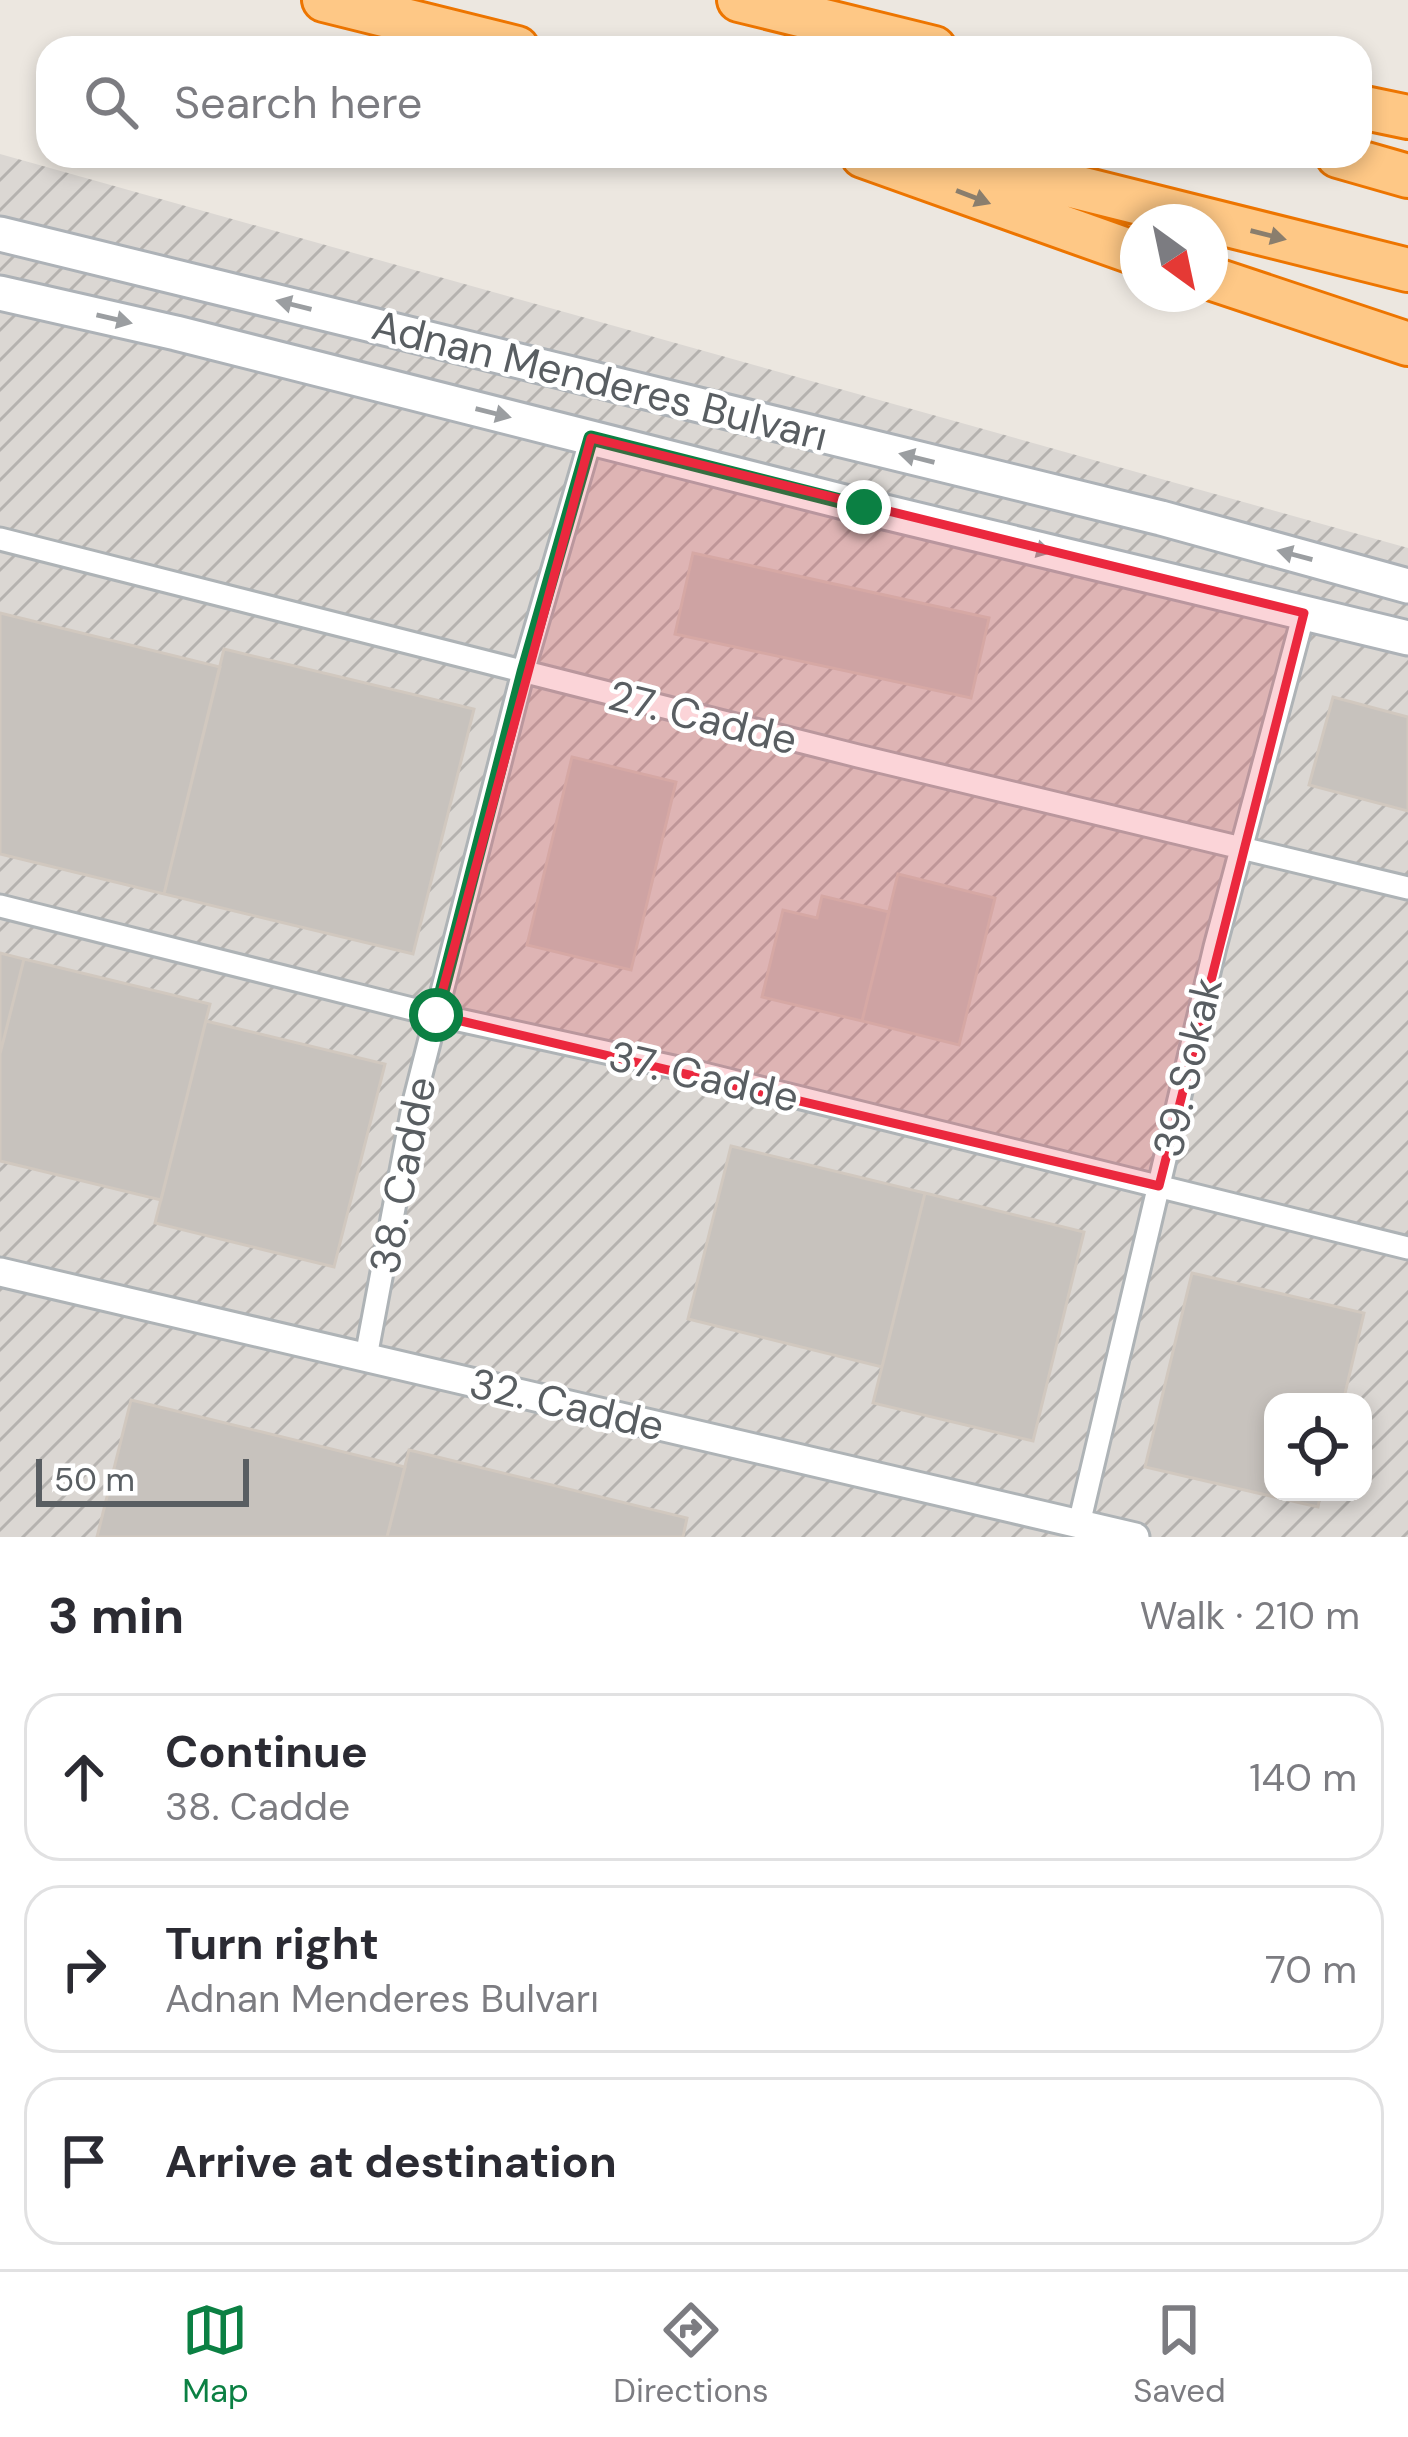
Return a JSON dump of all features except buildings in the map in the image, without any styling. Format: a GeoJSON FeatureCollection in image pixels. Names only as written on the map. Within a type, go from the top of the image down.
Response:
{"type":"FeatureCollection","features":[{"type":"Feature","properties":{"kind":"highway"},"geometry":{"type":"LineString","coordinates":[[324,0],[469,36]]}},
{"type":"Feature","properties":{"kind":"highway"},"geometry":{"type":"LineString","coordinates":[[740,0],[886,36]]}},
{"type":"Feature","properties":{"kind":"highway"},"geometry":{"type":"LineString","coordinates":[[1372,110],[1408,117]]}},
{"type":"Feature","properties":{"kind":"highway"},"geometry":{"type":"LineString","coordinates":[[1372,166],[1408,176]]}},
{"type":"Feature","properties":{"kind":"highway"},"geometry":{"type":"LineString","coordinates":[[897,168],[1120,248]]}},
{"type":"Feature","properties":{"kind":"highway"},"geometry":{"type":"LineString","coordinates":[[999,168],[1408,270]]}},
{"type":"Feature","properties":{"kind":"highway"},"geometry":{"type":"LineString","coordinates":[[1228,284],[1408,344]]}},
{"type":"Feature","properties":{"kind":"main road","name":"Adnan Menderes Bulvarı"},"geometry":{"type":"LineString","coordinates":[[0,235],[1138,512],[1408,586]]}},
{"type":"Feature","properties":{"kind":"main road","name":"Adnan Menderes Bulvarı"},"geometry":{"type":"LineString","coordinates":[[0,293],[1408,638]]}},
{"type":"Feature","properties":{"kind":"street","name":"38. Cadde"},"geometry":{"type":"LineString","coordinates":[[366,1357],[414,1102],[524,672],[591,438]]}},
{"type":"Feature","properties":{"kind":"street","name":"27. Cadde"},"geometry":{"type":"LineString","coordinates":[[0,538],[524,672],[1408,888]]}},
{"type":"Feature","properties":{"kind":"street","name":"39. Sokak"},"geometry":{"type":"LineString","coordinates":[[1079,1525],[1242,846],[1304,613]]}},
{"type":"Feature","properties":{"kind":"street","name":"37. Cadde"},"geometry":{"type":"LineString","coordinates":[[0,906],[1408,1248]]}},
{"type":"Feature","properties":{"kind":"street","name":"32. Cadde"},"geometry":{"type":"LineString","coordinates":[[0,1272],[1135,1537]]}},
{"type":"Feature","properties":{"kind":"highlighted area"},"geometry":{"type":"Polygon","coordinates":[[[591,438],[1304,613],[1159,1186],[436,1015],[591,438]]]}},
{"type":"Feature","properties":{"kind":"shaded area"},"geometry":{"type":"Polygon","coordinates":[[[0,154],[36,164],[36,168],[50,168],[1408,548],[1408,1537],[0,1537],[0,154]]]}},
{"type":"Feature","properties":{"kind":"route"},"geometry":{"type":"LineString","coordinates":[[436,1015],[524,672],[591,438],[864,507]]}}]}
